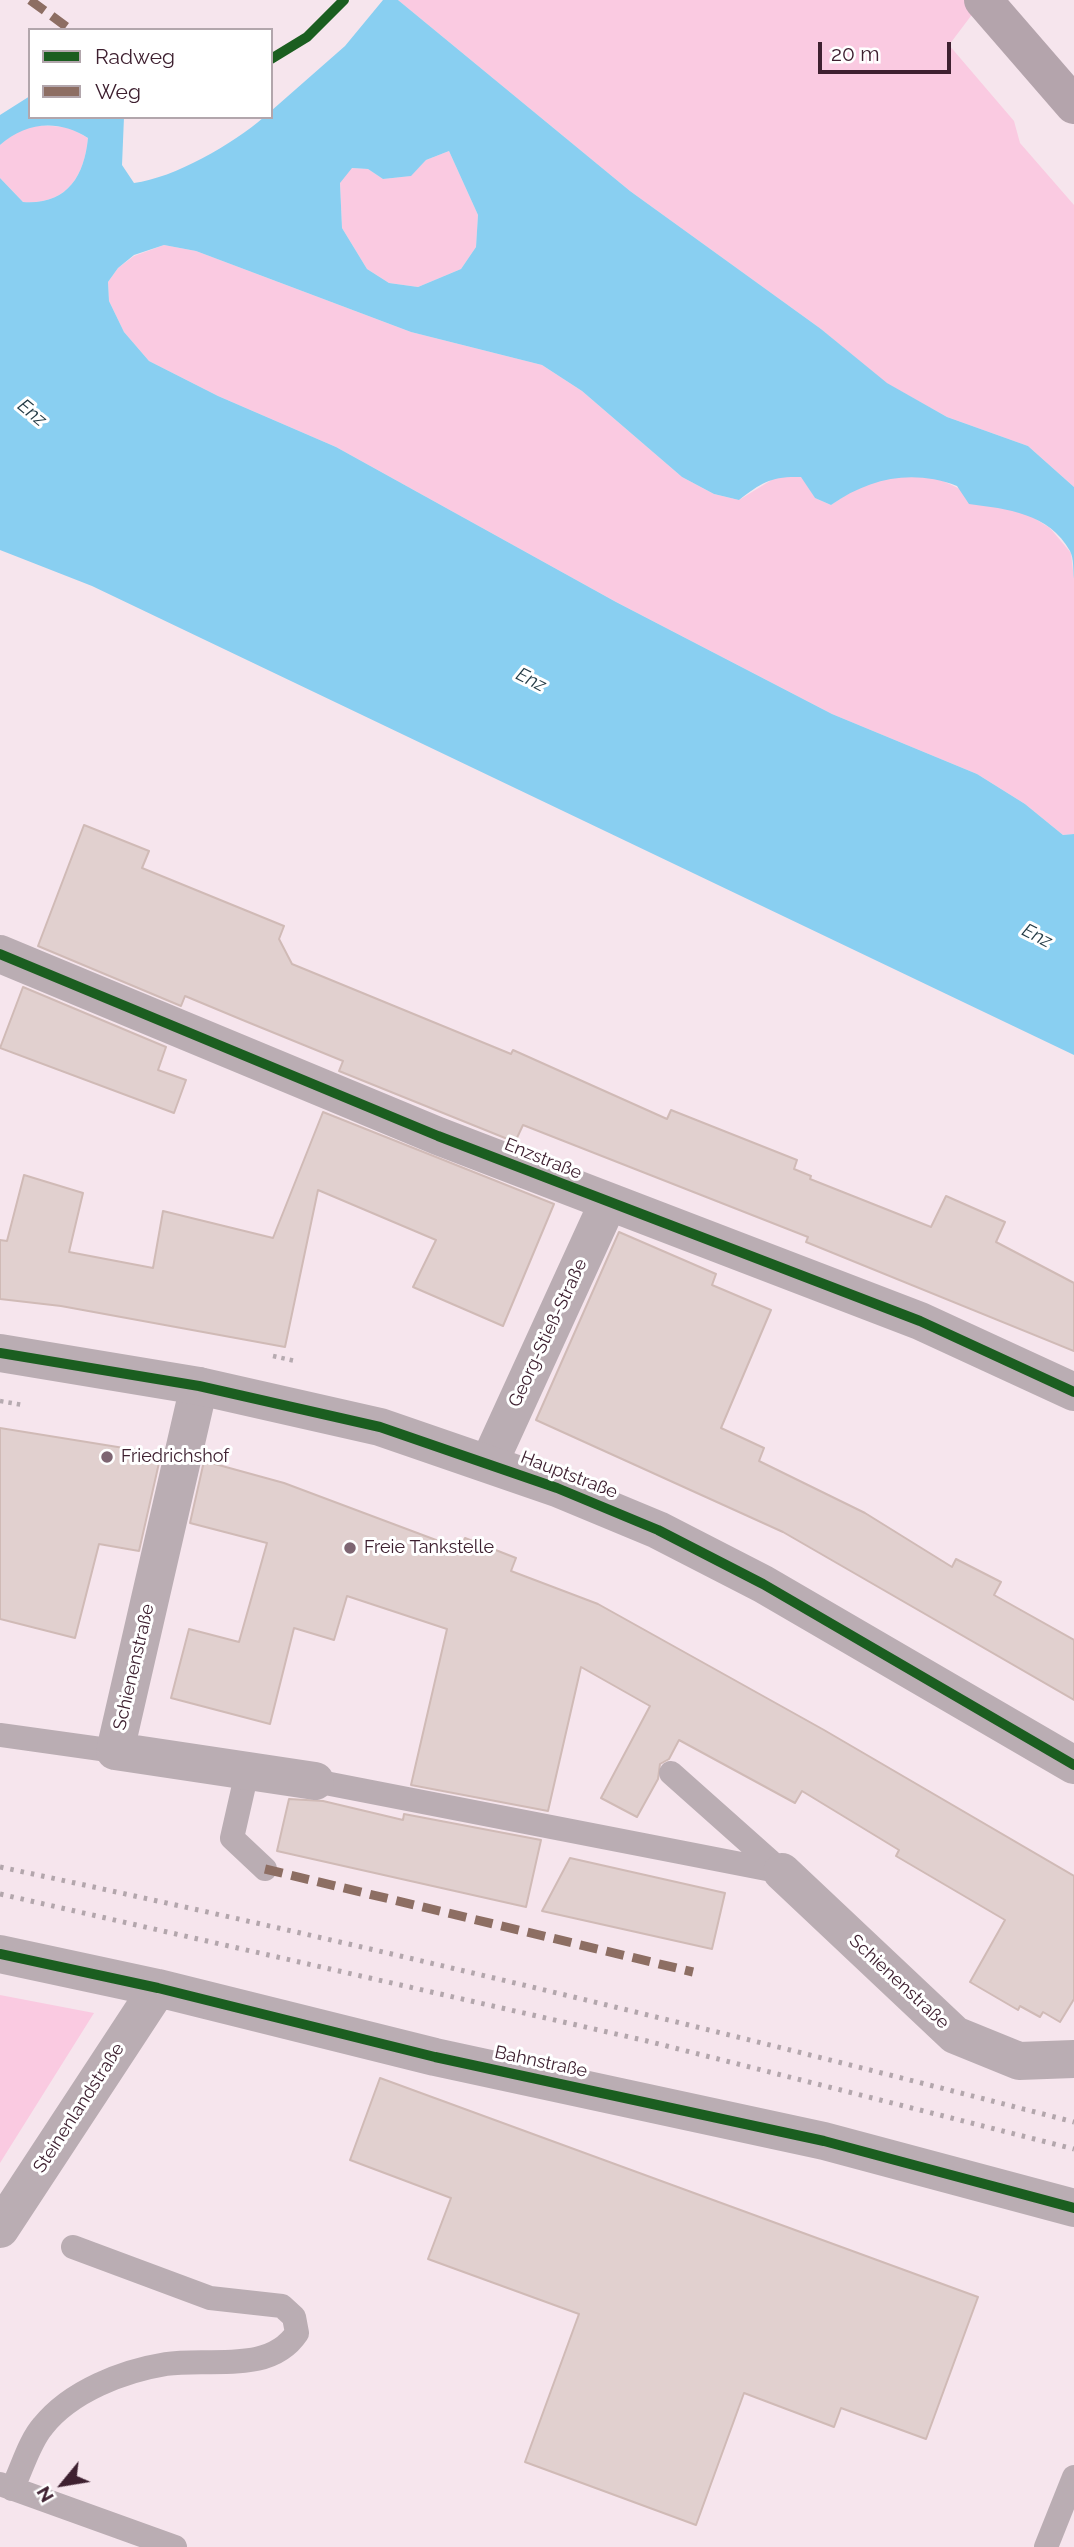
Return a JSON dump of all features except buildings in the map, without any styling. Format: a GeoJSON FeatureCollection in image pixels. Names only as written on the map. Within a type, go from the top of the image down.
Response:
{"type":"FeatureCollection","features":[{"type":"Feature","properties":{"kind":"main road"},"geometry":{"type":"LineString","coordinates":[[983,0],[1064,94]]}},
{"type":"Feature","properties":{"kind":"street","name":"Enzstraße"},"geometry":{"type":"LineString","coordinates":[[0,954],[608,1203],[920,1321],[1074,1392]]}},
{"type":"Feature","properties":{"kind":"street","name":"Georg-Stieß-Straße"},"geometry":{"type":"LineString","coordinates":[[489,1463],[608,1203]]}},
{"type":"Feature","properties":{"kind":"street","name":"Hauptstraße"},"geometry":{"type":"LineString","coordinates":[[0,1353],[199,1386],[380,1427],[489,1463],[658,1530],[763,1584],[1074,1765]]}},
{"type":"Feature","properties":{"kind":"street","name":"Schienenstraße"},"geometry":{"type":"LineString","coordinates":[[199,1386],[115,1751],[315,1781]]}},
{"type":"Feature","properties":{"kind":"street","name":"Schienenstraße"},"geometry":{"type":"LineString","coordinates":[[782,1872],[955,2035],[1019,2062],[1074,2059]]}},
{"type":"Feature","properties":{"kind":"street","name":"Bahnstraße"},"geometry":{"type":"LineString","coordinates":[[0,1954],[158,1988],[435,2057],[824,2141],[1074,2208]]}},
{"type":"Feature","properties":{"kind":"street","name":"Steinenlandstraße"},"geometry":{"type":"LineString","coordinates":[[0,2229],[158,1988]]}},
{"type":"Feature","properties":{"kind":"lane"},"geometry":{"type":"LineString","coordinates":[[0,1735],[115,1751]]}},
{"type":"Feature","properties":{"kind":"lane"},"geometry":{"type":"LineString","coordinates":[[247,1772],[232,1838],[265,1869]]}},
{"type":"Feature","properties":{"kind":"lane"},"geometry":{"type":"LineString","coordinates":[[671,1773],[782,1872]]}},
{"type":"Feature","properties":{"kind":"lane"},"geometry":{"type":"LineString","coordinates":[[315,1781],[782,1872]]}},
{"type":"Feature","properties":{"kind":"lane"},"geometry":{"type":"LineString","coordinates":[[73,2247],[210,2298],[282,2306],[295,2317],[297,2333],[290,2344],[245,2361],[169,2364],[145,2369],[84,2392],[60,2408],[41,2428],[6,2486],[175,2547]]}},
{"type":"Feature","properties":{"kind":"lane"},"geometry":{"type":"LineString","coordinates":[[1046,2547],[1074,2477]]}},
{"type":"Feature","properties":{"kind":"path"},"geometry":{"type":"LineString","coordinates":[[0,1401],[23,1405]]}},
{"type":"Feature","properties":{"kind":"shaded area"},"geometry":{"type":"Polygon","coordinates":[[[398,0],[983,0],[949,45],[1014,121],[1020,143],[1074,205],[1074,487],[1028,446],[947,417],[886,383],[821,329],[630,191],[398,0]]]}},
{"type":"Feature","properties":{"kind":"shaded area"},"geometry":{"type":"Polygon","coordinates":[[[35,125],[68,127],[88,138],[86,152],[77,177],[61,194],[38,202],[23,202],[0,178],[0,145],[15,132],[35,125]]]}},
{"type":"Feature","properties":{"kind":"shaded area"},"geometry":{"type":"Polygon","coordinates":[[[449,151],[478,215],[476,247],[461,269],[418,287],[389,283],[367,269],[342,228],[340,182],[351,168],[368,169],[383,179],[410,176],[426,160],[449,151]]]}},
{"type":"Feature","properties":{"kind":"shaded area"},"geometry":{"type":"Polygon","coordinates":[[[164,245],[196,251],[411,332],[542,365],[582,391],[682,477],[714,494],[739,500],[778,476],[802,477],[815,498],[831,505],[850,492],[880,480],[913,475],[939,479],[1000,508],[1026,513],[1050,528],[1071,553],[1074,579],[1074,834],[1063,835],[1025,804],[977,774],[832,714],[616,602],[336,447],[218,396],[149,361],[124,332],[109,301],[108,282],[118,268],[134,256],[164,245]]]}},
{"type":"Feature","properties":{"kind":"shaded area"},"geometry":{"type":"Polygon","coordinates":[[[0,1995],[94,2013],[0,2163],[0,1995]]]}},
{"type":"Feature","properties":{"kind":"water","name":"Enz"},"geometry":{"type":"Polygon","coordinates":[[[383,0],[398,0],[630,191],[821,329],[887,383],[947,417],[1028,446],[1074,487],[1074,579],[1070,551],[1051,528],[1026,515],[969,504],[957,486],[940,481],[908,477],[892,479],[861,488],[831,505],[815,498],[801,477],[768,481],[739,500],[714,494],[682,477],[582,391],[542,365],[411,332],[196,251],[164,245],[134,255],[118,268],[108,282],[109,301],[124,332],[149,361],[218,396],[336,447],[616,602],[832,714],[977,774],[1025,804],[1063,835],[1074,834],[1074,1055],[92,586],[0,550],[0,178],[23,202],[51,199],[61,194],[77,177],[88,138],[65,128],[42,126],[20,132],[0,145],[0,115],[28,97],[28,119],[124,119],[122,165],[134,183],[167,174],[202,158],[261,119],[273,119],[273,109],[345,46],[383,0]],[[449,151],[426,160],[411,176],[383,179],[368,169],[352,168],[340,183],[342,228],[367,269],[389,283],[418,287],[461,269],[476,247],[478,215],[449,151]]]}},
{"type":"Feature","properties":{"kind":"railway"},"geometry":{"type":"LineString","coordinates":[[0,1867],[538,1988],[1074,2122]]}},
{"type":"Feature","properties":{"kind":"railway"},"geometry":{"type":"LineString","coordinates":[[0,1894],[647,2041],[1074,2149]]}},
{"type":"Feature","properties":{"kind":"marked path"},"geometry":{"type":"LineString","coordinates":[[30,0],[68,28]]}},
{"type":"Feature","properties":{"kind":"marked path"},"geometry":{"type":"LineString","coordinates":[[265,1869],[693,1972]]}},
{"type":"Feature","properties":{"kind":"cycle path"},"geometry":{"type":"LineString","coordinates":[[273,58],[307,37],[344,0]]}},
{"type":"Feature","properties":{"kind":"cycle path"},"geometry":{"type":"LineString","coordinates":[[0,954],[438,1136],[920,1321],[1074,1392]]}},
{"type":"Feature","properties":{"kind":"cycle path"},"geometry":{"type":"LineString","coordinates":[[0,1353],[199,1386],[380,1427],[557,1488],[658,1530],[763,1584],[1074,1765]]}},
{"type":"Feature","properties":{"kind":"cycle path"},"geometry":{"type":"LineString","coordinates":[[0,1954],[158,1988],[435,2057],[824,2141],[1074,2208]]}},
{"type":"Feature","properties":{"kind":"place","name":"Friedrichshof"},"geometry":{"type":"Point","coordinates":[107,1457]}},
{"type":"Feature","properties":{"kind":"place","name":"Freie Tankstelle"},"geometry":{"type":"Point","coordinates":[350,1548]}}]}
